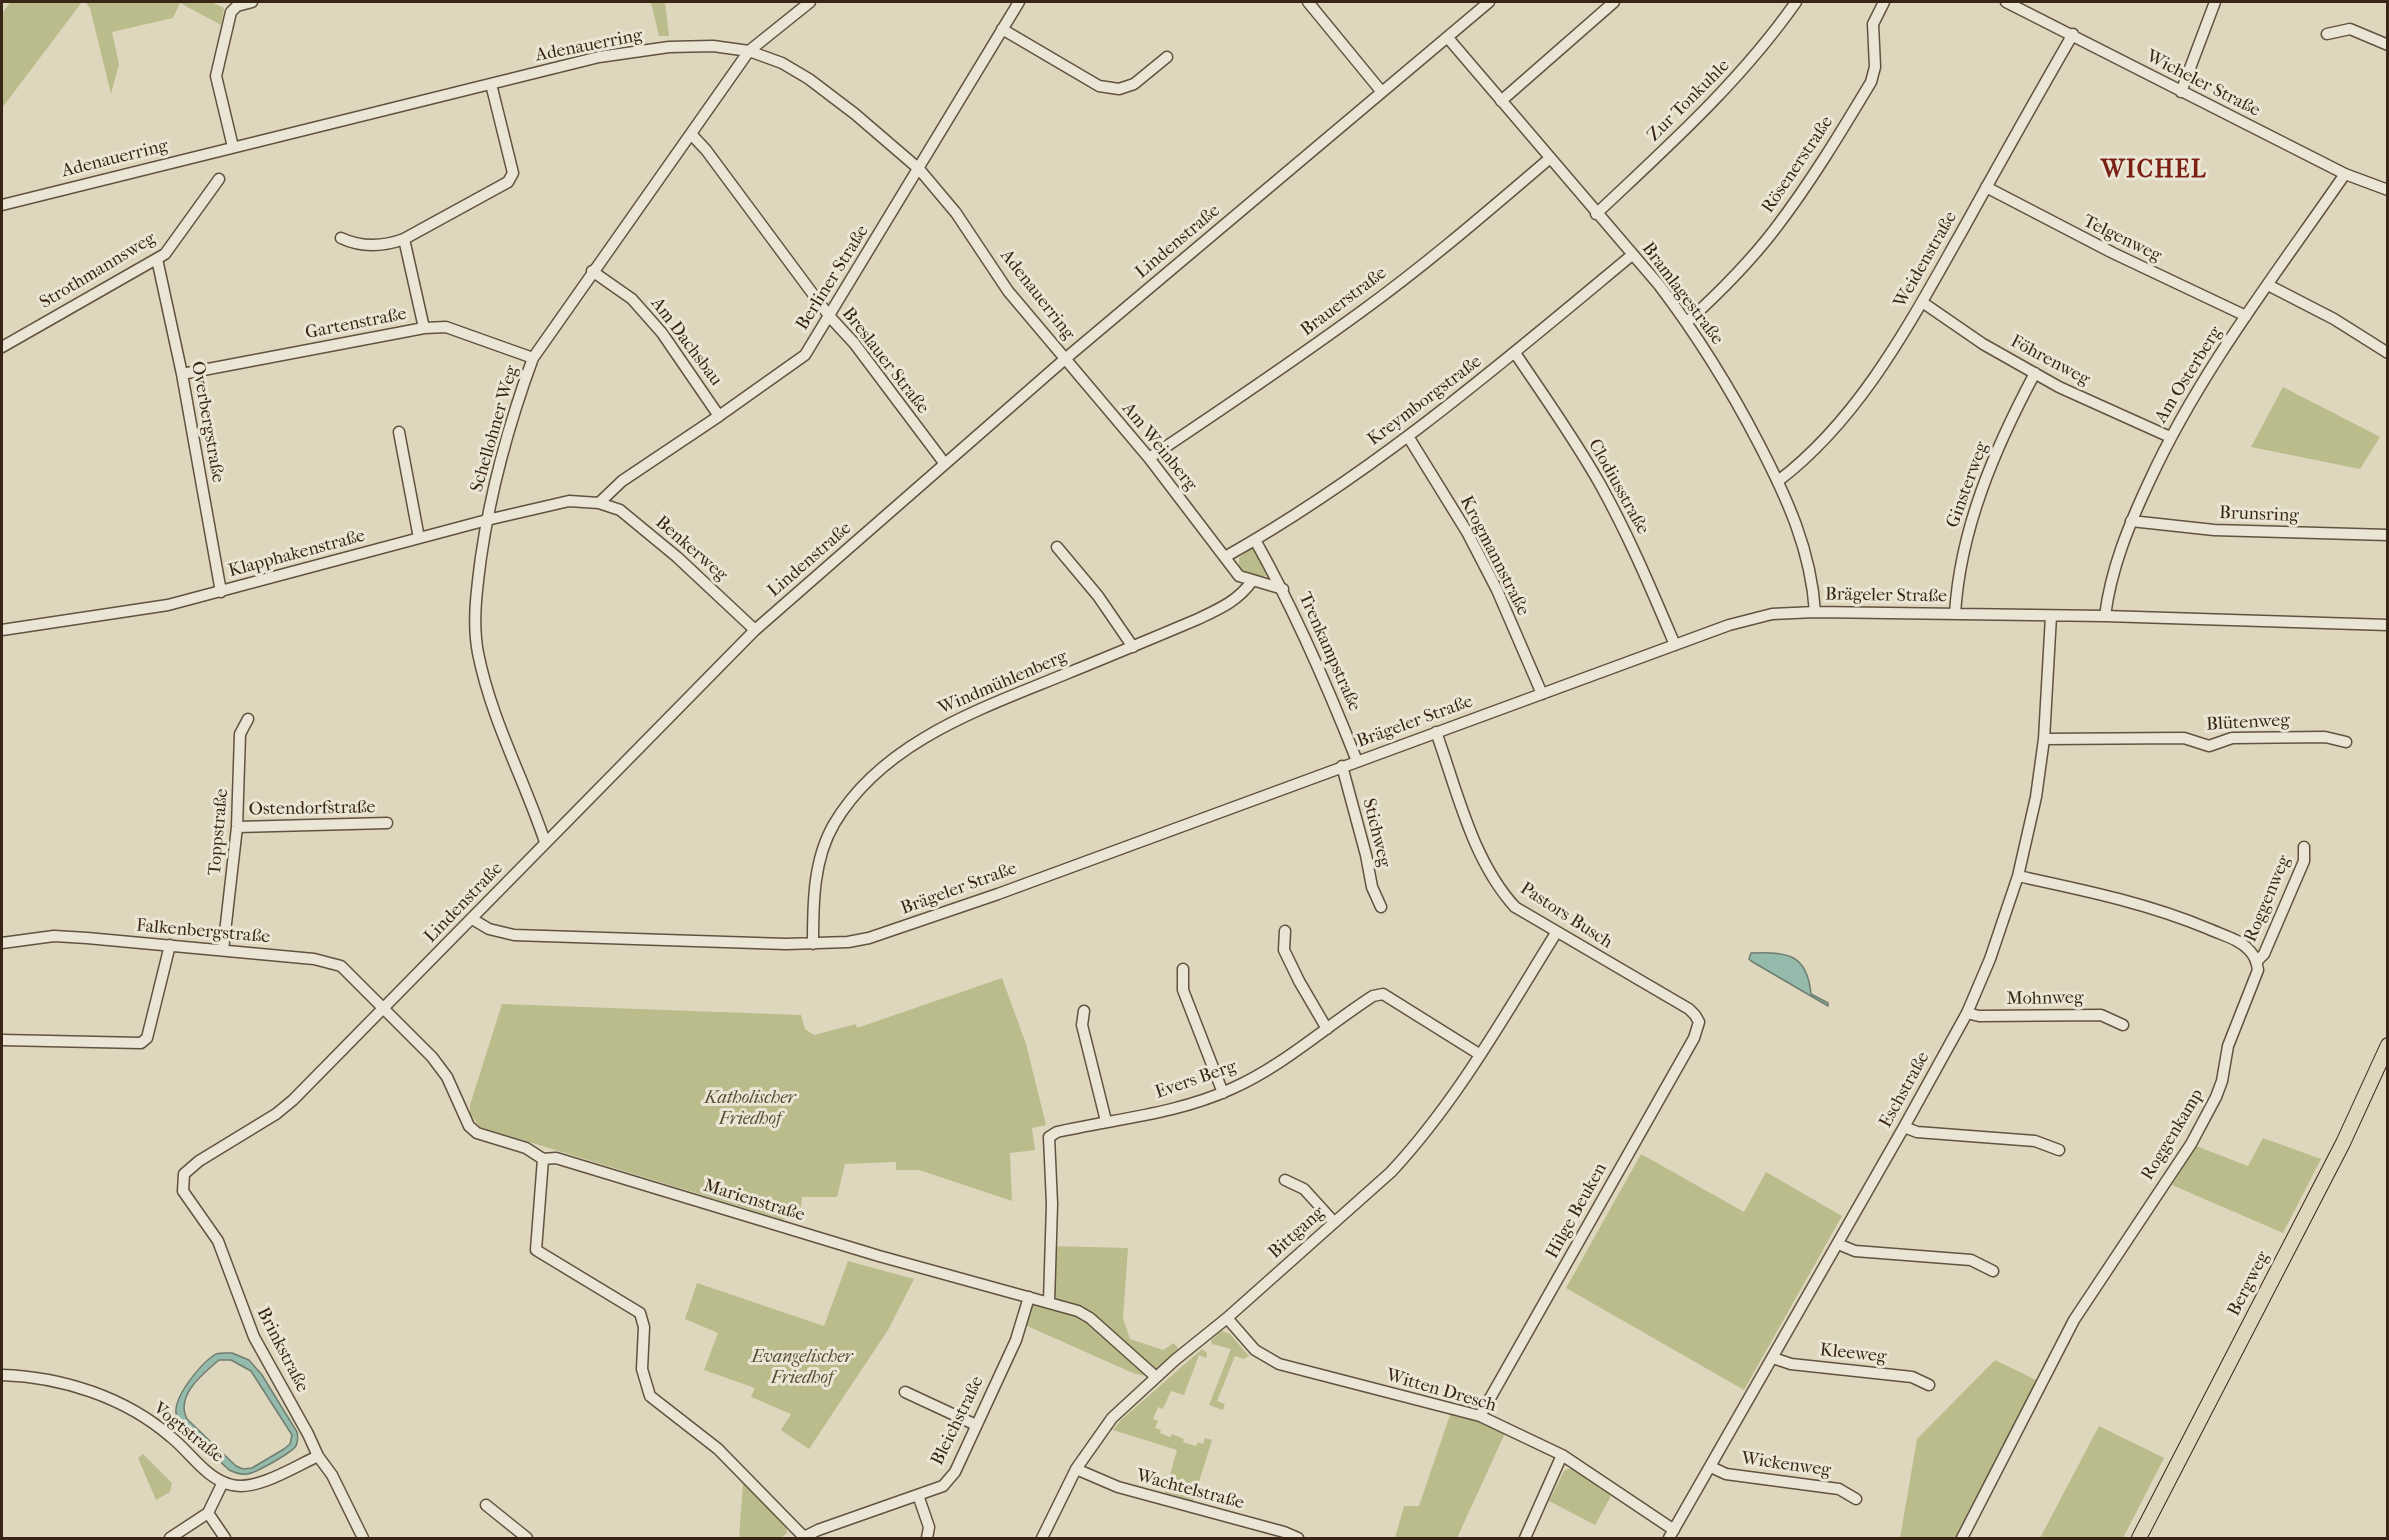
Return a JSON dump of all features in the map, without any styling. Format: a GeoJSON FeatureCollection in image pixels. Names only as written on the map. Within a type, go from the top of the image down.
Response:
{"type":"FeatureCollection","features":[{"type":"Feature","properties":{"kind":"main road","name":"Bergweg"},"geometry":{"type":"LineString","coordinates":[[2139,1539],[2343,1143],[2388,1045]]}},
{"type":"Feature","properties":{"kind":"street"},"geometry":{"type":"LineString","coordinates":[[234,147],[216,76],[231,12],[237,6],[252,2]]}},
{"type":"Feature","properties":{"kind":"street","name":"Schellohner Weg"},"geometry":{"type":"LineString","coordinates":[[545,842],[491,704],[477,651],[475,602],[487,520],[504,444],[533,358],[592,271],[692,135],[749,51],[810,2]]}},
{"type":"Feature","properties":{"kind":"street","name":"Berliner Straße"},"geometry":{"type":"LineString","coordinates":[[599,503],[621,481],[805,355],[1019,2]]}},
{"type":"Feature","properties":{"kind":"street"},"geometry":{"type":"LineString","coordinates":[[1308,2],[1381,91]]}},
{"type":"Feature","properties":{"kind":"street","name":"Lindenstraße"},"geometry":{"type":"LineString","coordinates":[[184,1174],[199,1161],[285,1107],[755,630],[1065,359],[1489,2]]}},
{"type":"Feature","properties":{"kind":"street"},"geometry":{"type":"LineString","coordinates":[[1501,101],[1614,2]]}},
{"type":"Feature","properties":{"kind":"street","name":"Zur Tonkuhle"},"geometry":{"type":"LineString","coordinates":[[1596,214],[1707,110],[1754,57],[1796,2]]}},
{"type":"Feature","properties":{"kind":"street","name":"Rösenerstraße"},"geometry":{"type":"LineString","coordinates":[[1687,322],[1729,283],[1774,231],[1822,161],[1871,82],[1875,67],[1873,24],[1884,2]]}},
{"type":"Feature","properties":{"kind":"street","name":"Wicheler Straße"},"geometry":{"type":"LineString","coordinates":[[2006,2],[2345,174],[2388,190]]}},
{"type":"Feature","properties":{"kind":"street"},"geometry":{"type":"LineString","coordinates":[[2181,92],[2215,2]]}},
{"type":"Feature","properties":{"kind":"street"},"geometry":{"type":"LineString","coordinates":[[1002,29],[1099,86],[1119,89],[1134,84],[1167,57]]}},
{"type":"Feature","properties":{"kind":"street"},"geometry":{"type":"LineString","coordinates":[[2327,34],[2350,29],[2388,45]]}},
{"type":"Feature","properties":{"kind":"street","name":"Weidenstraße"},"geometry":{"type":"LineString","coordinates":[[1778,481],[1806,460],[1864,392],[1922,302],[2073,34]]}},
{"type":"Feature","properties":{"kind":"street","name":"Bramlagestraße"},"geometry":{"type":"LineString","coordinates":[[1448,38],[1687,322],[1743,412],[1791,506],[1813,582],[1815,612]]}},
{"type":"Feature","properties":{"kind":"street","name":"Adenauerring"},"geometry":{"type":"LineString","coordinates":[[2,205],[599,57],[669,47],[713,46],[749,51],[782,63],[809,79],[855,114],[919,169],[956,213],[1008,291],[1065,359]]}},
{"type":"Feature","properties":{"kind":"street"},"geometry":{"type":"LineString","coordinates":[[341,238],[357,246],[378,245],[404,239],[508,182],[513,173],[491,84]]}},
{"type":"Feature","properties":{"kind":"street","name":"Breslauer Straße"},"geometry":{"type":"LineString","coordinates":[[692,135],[706,150],[830,317],[854,342],[913,425],[945,464]]}},
{"type":"Feature","properties":{"kind":"street","name":"Brauerstraße"},"geometry":{"type":"LineString","coordinates":[[1149,458],[1364,310],[1483,216],[1549,159]]}},
{"type":"Feature","properties":{"kind":"street","name":"Am Osterberg"},"geometry":{"type":"LineString","coordinates":[[2105,616],[2119,549],[2170,437],[2205,375],[2345,174]]}},
{"type":"Feature","properties":{"kind":"street","name":"Strothmannsweg"},"geometry":{"type":"LineString","coordinates":[[2,347],[165,254],[219,179]]}},
{"type":"Feature","properties":{"kind":"street","name":"Telgenweg"},"geometry":{"type":"LineString","coordinates":[[1986,188],[2113,253],[2246,316]]}},
{"type":"Feature","properties":{"kind":"street"},"geometry":{"type":"LineString","coordinates":[[404,239],[424,328]]}},
{"type":"Feature","properties":{"kind":"street","name":"Kreymborgstraße"},"geometry":{"type":"LineString","coordinates":[[1225,557],[1255,540],[1409,438],[1632,255]]}},
{"type":"Feature","properties":{"kind":"street","name":"Overbergstraße"},"geometry":{"type":"LineString","coordinates":[[157,259],[182,374],[221,592]]}},
{"type":"Feature","properties":{"kind":"street","name":"Am Dachsbau"},"geometry":{"type":"LineString","coordinates":[[592,271],[632,299],[662,333],[719,416]]}},
{"type":"Feature","properties":{"kind":"street"},"geometry":{"type":"LineString","coordinates":[[2268,285],[2334,320],[2388,353]]}},
{"type":"Feature","properties":{"kind":"street","name":"Föhrenweg"},"geometry":{"type":"LineString","coordinates":[[1922,302],[1983,344],[2035,373],[2170,437]]}},
{"type":"Feature","properties":{"kind":"street","name":"Gartenstraße"},"geometry":{"type":"LineString","coordinates":[[182,374],[424,328],[446,327],[533,358]]}},
{"type":"Feature","properties":{"kind":"street","name":"Clodiusstraße"},"geometry":{"type":"LineString","coordinates":[[1515,353],[1558,416],[1599,483],[1632,545],[1675,645]]}},
{"type":"Feature","properties":{"kind":"street","name":"Am Weinberg"},"geometry":{"type":"LineString","coordinates":[[1065,359],[1149,458],[1225,557]]}},
{"type":"Feature","properties":{"kind":"street","name":"Ginsterweg"},"geometry":{"type":"LineString","coordinates":[[1955,614],[1959,573],[1965,544],[1979,500],[2004,435],[2035,373]]}},
{"type":"Feature","properties":{"kind":"street"},"geometry":{"type":"LineString","coordinates":[[399,432],[419,538]]}},
{"type":"Feature","properties":{"kind":"street","name":"Krogmannstraße"},"geometry":{"type":"LineString","coordinates":[[1409,438],[1467,532],[1497,590],[1542,694]]}},
{"type":"Feature","properties":{"kind":"street","name":"Klapphakenstraße"},"geometry":{"type":"LineString","coordinates":[[2,630],[168,605],[487,520],[569,501],[599,503]]}},
{"type":"Feature","properties":{"kind":"street","name":"Benkerweg"},"geometry":{"type":"LineString","coordinates":[[599,503],[620,510],[636,523],[677,557],[755,630]]}},
{"type":"Feature","properties":{"kind":"street","name":"Brunsring"},"geometry":{"type":"LineString","coordinates":[[2131,521],[2214,530],[2388,535]]}},
{"type":"Feature","properties":{"kind":"street","name":"Trenkampstraße"},"geometry":{"type":"LineString","coordinates":[[1255,540],[1283,589],[1320,669],[1357,761]]}},
{"type":"Feature","properties":{"kind":"street"},"geometry":{"type":"LineString","coordinates":[[1057,547],[1098,596],[1133,647]]}},
{"type":"Feature","properties":{"kind":"street","name":"Trenkampstraße"},"geometry":{"type":"LineString","coordinates":[[1225,557],[1239,576],[1283,589]]}},
{"type":"Feature","properties":{"kind":"street","name":"Windmühlenberg"},"geometry":{"type":"LineString","coordinates":[[813,944],[814,893],[821,855],[833,825],[851,798],[876,773],[913,745],[980,708],[1133,647],[1231,603],[1244,592],[1252,581]]}},
{"type":"Feature","properties":{"kind":"street","name":"Brägeler Straße"},"geometry":{"type":"LineString","coordinates":[[472,919],[489,929],[514,935],[813,944],[848,942],[878,935],[998,894],[1675,645],[1740,622],[1772,614],[1815,612],[2105,616],[2388,625]]}},
{"type":"Feature","properties":{"kind":"street","name":"Eschstraße"},"geometry":{"type":"LineString","coordinates":[[1671,1534],[1904,1127],[1967,1013],[1990,959],[2018,876],[2036,797],[2044,739],[2051,616]]}},
{"type":"Feature","properties":{"kind":"street","name":"Toppstraße"},"geometry":{"type":"LineString","coordinates":[[223,950],[237,827],[240,734],[248,718]]}},
{"type":"Feature","properties":{"kind":"street","name":"Pastors Busch"},"geometry":{"type":"LineString","coordinates":[[1436,732],[1485,867],[1499,890],[1515,907],[1689,1009],[1699,1022]]}},
{"type":"Feature","properties":{"kind":"street","name":"Blütenweg"},"geometry":{"type":"LineString","coordinates":[[2044,739],[2184,738],[2209,746],[2232,738],[2325,737],[2346,742]]}},
{"type":"Feature","properties":{"kind":"street","name":"Stichweg"},"geometry":{"type":"LineString","coordinates":[[1342,766],[1366,855],[1372,887],[1381,908]]}},
{"type":"Feature","properties":{"kind":"street","name":"Ostendorfstraße"},"geometry":{"type":"LineString","coordinates":[[237,827],[387,824]]}},
{"type":"Feature","properties":{"kind":"street","name":"Roggenweg"},"geometry":{"type":"LineString","coordinates":[[2258,961],[2264,954],[2304,861],[2304,847]]}},
{"type":"Feature","properties":{"kind":"street"},"geometry":{"type":"LineString","coordinates":[[2018,876],[2174,914],[2238,941],[2250,950],[2258,961]]}},
{"type":"Feature","properties":{"kind":"street"},"geometry":{"type":"LineString","coordinates":[[1285,931],[1284,950],[1327,1029]]}},
{"type":"Feature","properties":{"kind":"street","name":"Bittgang"},"geometry":{"type":"LineString","coordinates":[[1042,1539],[1076,1469],[1112,1418],[1391,1172],[1412,1150],[1447,1104],[1556,933]]}},
{"type":"Feature","properties":{"kind":"street","name":"Falkenbergstraße"},"geometry":{"type":"LineString","coordinates":[[2,943],[54,936],[314,959],[341,966],[384,1008]]}},
{"type":"Feature","properties":{"kind":"street"},"geometry":{"type":"LineString","coordinates":[[2,1040],[141,1043],[147,1038],[170,945]]}},
{"type":"Feature","properties":{"kind":"street","name":"Roggenkamp"},"geometry":{"type":"LineString","coordinates":[[1962,1539],[2074,1320],[2191,1144],[2216,1097],[2228,1046],[2256,978],[2258,961]]}},
{"type":"Feature","properties":{"kind":"street"},"geometry":{"type":"LineString","coordinates":[[1183,969],[1183,990],[1223,1092]]}},
{"type":"Feature","properties":{"kind":"street","name":"Evers Berg"},"geometry":{"type":"LineString","coordinates":[[1049,1302],[1052,1204],[1049,1137],[1057,1132],[1174,1108],[1223,1092],[1275,1065],[1372,996],[1383,994],[1479,1054]]}},
{"type":"Feature","properties":{"kind":"street","name":"Marienstraße"},"geometry":{"type":"LineString","coordinates":[[384,1008],[432,1057],[447,1077],[469,1126],[477,1133],[526,1148],[543,1159],[556,1158],[851,1248],[1078,1311],[1090,1318],[1156,1377]]}},
{"type":"Feature","properties":{"kind":"street"},"geometry":{"type":"LineString","coordinates":[[1084,1011],[1082,1025],[1106,1121]]}},
{"type":"Feature","properties":{"kind":"street","name":"Mohnweg"},"geometry":{"type":"LineString","coordinates":[[1967,1013],[1979,1016],[2101,1015],[2123,1025]]}},
{"type":"Feature","properties":{"kind":"street","name":"Hilge Beuken"},"geometry":{"type":"LineString","coordinates":[[1479,1416],[1694,1038],[1699,1022]]}},
{"type":"Feature","properties":{"kind":"street"},"geometry":{"type":"LineString","coordinates":[[1904,1127],[1917,1132],[2035,1141],[2059,1150]]}},
{"type":"Feature","properties":{"kind":"street"},"geometry":{"type":"LineString","coordinates":[[543,1159],[536,1250],[640,1313],[644,1327],[642,1369],[650,1396],[718,1449],[803,1538]]}},
{"type":"Feature","properties":{"kind":"street","name":"Brinkstraße"},"geometry":{"type":"LineString","coordinates":[[184,1174],[183,1191],[218,1241],[254,1337],[318,1456],[332,1475],[363,1539]]}},
{"type":"Feature","properties":{"kind":"street"},"geometry":{"type":"LineString","coordinates":[[1285,1180],[1304,1189],[1334,1222]]}},
{"type":"Feature","properties":{"kind":"street"},"geometry":{"type":"LineString","coordinates":[[1838,1245],[1855,1251],[1971,1260],[1993,1271]]}},
{"type":"Feature","properties":{"kind":"street","name":"Bleichstraße"},"geometry":{"type":"LineString","coordinates":[[803,1538],[818,1530],[942,1486],[954,1472],[1016,1340],[1029,1297]]}},
{"type":"Feature","properties":{"kind":"street","name":"Witten Dresch"},"geometry":{"type":"LineString","coordinates":[[1227,1318],[1255,1350],[1279,1364],[1479,1416],[1562,1455],[1671,1534]]}},
{"type":"Feature","properties":{"kind":"street","name":"Kleeweg"},"geometry":{"type":"LineString","coordinates":[[1773,1358],[1791,1364],[1912,1377],[1929,1385]]}},
{"type":"Feature","properties":{"kind":"street","name":"Vogtstraße"},"geometry":{"type":"LineString","coordinates":[[2,1375],[16,1375],[78,1387],[119,1402],[157,1425],[206,1470],[232,1486],[253,1486],[318,1456]]}},
{"type":"Feature","properties":{"kind":"street"},"geometry":{"type":"LineString","coordinates":[[905,1392],[976,1425]]}},
{"type":"Feature","properties":{"kind":"street"},"geometry":{"type":"LineString","coordinates":[[1526,1539],[1562,1455]]}},
{"type":"Feature","properties":{"kind":"street","name":"Wickenweg"},"geometry":{"type":"LineString","coordinates":[[1711,1467],[1726,1474],[1839,1489],[1856,1499]]}},
{"type":"Feature","properties":{"kind":"street","name":"Wachtelstraße"},"geometry":{"type":"LineString","coordinates":[[1076,1469],[1118,1487],[1284,1532],[1298,1539]]}},
{"type":"Feature","properties":{"kind":"street"},"geometry":{"type":"LineString","coordinates":[[170,1539],[208,1513],[223,1482]]}},
{"type":"Feature","properties":{"kind":"street"},"geometry":{"type":"LineString","coordinates":[[918,1495],[930,1527],[927,1539]]}},
{"type":"Feature","properties":{"kind":"street"},"geometry":{"type":"LineString","coordinates":[[486,1505],[527,1539]]}},
{"type":"Feature","properties":{"kind":"street"},"geometry":{"type":"LineString","coordinates":[[208,1513],[225,1539]]}},
{"type":"Feature","properties":{"kind":"green space"},"geometry":{"type":"Polygon","coordinates":[[[10,2],[82,2],[2,108],[2,14],[10,2]]]}},
{"type":"Feature","properties":{"kind":"green space"},"geometry":{"type":"Polygon","coordinates":[[[85,2],[211,2],[224,8],[221,25],[180,3],[173,18],[112,32],[119,64],[111,94],[90,8],[85,2]]]}},
{"type":"Feature","properties":{"kind":"green space"},"geometry":{"type":"Polygon","coordinates":[[[651,2],[665,2],[669,36],[659,36],[651,2]]]}},
{"type":"Feature","properties":{"kind":"green space"},"geometry":{"type":"Polygon","coordinates":[[[2283,387],[2380,437],[2360,469],[2251,447],[2283,387]]]}},
{"type":"Feature","properties":{"kind":"green space"},"geometry":{"type":"Polygon","coordinates":[[[1251,548],[1255,548],[1268,575],[1252,576],[1239,567],[1239,558],[1251,548]]]}},
{"type":"Feature","properties":{"kind":"green space","name":"Katholischer Friedhof"},"geometry":{"type":"Polygon","coordinates":[[[1002,978],[1026,1044],[1046,1125],[1032,1128],[1035,1150],[1010,1153],[1012,1201],[919,1170],[896,1170],[896,1162],[845,1164],[837,1197],[802,1197],[801,1207],[788,1207],[784,1220],[480,1127],[470,1114],[470,1105],[502,1004],[801,1015],[805,1029],[814,1035],[856,1024],[857,1028],[1002,978]]]}},
{"type":"Feature","properties":{"kind":"green space"},"geometry":{"type":"Polygon","coordinates":[[[2263,1138],[2321,1159],[2283,1233],[2172,1185],[2196,1146],[2248,1166],[2263,1138]]]}},
{"type":"Feature","properties":{"kind":"green space"},"geometry":{"type":"Polygon","coordinates":[[[1641,1154],[1744,1212],[1766,1172],[1842,1216],[1744,1390],[1566,1288],[1641,1154]]]}},
{"type":"Feature","properties":{"kind":"green space"},"geometry":{"type":"Polygon","coordinates":[[[1051,1246],[1128,1248],[1123,1318],[1130,1339],[1163,1350],[1174,1343],[1182,1354],[1156,1377],[1135,1374],[1025,1325],[1029,1297],[1049,1302],[1051,1246]]]}},
{"type":"Feature","properties":{"kind":"green space","name":"Evangelischer Friedhof"},"geometry":{"type":"Polygon","coordinates":[[[848,1261],[914,1279],[888,1330],[809,1449],[781,1430],[791,1414],[751,1397],[755,1388],[704,1370],[718,1333],[685,1319],[697,1283],[824,1326],[848,1261]]]}},
{"type":"Feature","properties":{"kind":"green space"},"geometry":{"type":"Polygon","coordinates":[[[1222,1331],[1230,1334],[1249,1356],[1244,1359],[1235,1356],[1217,1401],[1225,1404],[1223,1410],[1209,1405],[1231,1349],[1212,1344],[1211,1340],[1222,1331]]]}},
{"type":"Feature","properties":{"kind":"green space"},"geometry":{"type":"Polygon","coordinates":[[[1202,1349],[1207,1353],[1206,1358],[1199,1355],[1184,1395],[1171,1391],[1163,1409],[1158,1407],[1153,1419],[1158,1421],[1155,1428],[1161,1430],[1160,1433],[1170,1437],[1172,1434],[1184,1439],[1183,1442],[1196,1446],[1198,1442],[1203,1444],[1205,1438],[1212,1440],[1193,1501],[1165,1493],[1177,1450],[1113,1430],[1121,1420],[1202,1349]]]}},
{"type":"Feature","properties":{"kind":"green space"},"geometry":{"type":"Polygon","coordinates":[[[1995,1360],[2042,1383],[1962,1538],[1900,1538],[1917,1439],[1995,1360]]]}},
{"type":"Feature","properties":{"kind":"green space"},"geometry":{"type":"Polygon","coordinates":[[[1452,1409],[1507,1429],[1457,1538],[1395,1538],[1404,1506],[1419,1506],[1452,1409]]]}},
{"type":"Feature","properties":{"kind":"green space"},"geometry":{"type":"Polygon","coordinates":[[[2099,1426],[2164,1458],[2123,1538],[2040,1538],[2099,1426]]]}},
{"type":"Feature","properties":{"kind":"green space"},"geometry":{"type":"Polygon","coordinates":[[[143,1454],[172,1483],[170,1492],[156,1500],[138,1458],[143,1454]]]}},
{"type":"Feature","properties":{"kind":"green space"},"geometry":{"type":"Polygon","coordinates":[[[1567,1469],[1572,1469],[1611,1496],[1595,1525],[1549,1501],[1567,1469]]]}},
{"type":"Feature","properties":{"kind":"green space"},"geometry":{"type":"Polygon","coordinates":[[[743,1483],[786,1528],[787,1533],[781,1538],[739,1538],[743,1483]]]}},
{"type":"Feature","properties":{"kind":"shaded area"},"geometry":{"type":"Polygon","coordinates":[[[1751,953],[1775,953],[1793,958],[1805,970],[1811,994],[1828,1003],[1828,1006],[1751,961],[1749,959],[1751,953]]]}},
{"type":"Feature","properties":{"kind":"shaded area"},"geometry":{"type":"Polygon","coordinates":[[[232,1353],[249,1360],[262,1375],[297,1432],[298,1439],[296,1446],[281,1458],[247,1474],[238,1474],[229,1470],[192,1436],[180,1422],[176,1410],[182,1393],[201,1367],[214,1355],[232,1353]],[[219,1360],[199,1378],[188,1393],[184,1410],[187,1419],[236,1466],[243,1469],[252,1468],[284,1449],[290,1444],[292,1435],[251,1371],[231,1360],[219,1360]]]}},
{"type":"Feature","properties":{"kind":"district","name":"WICHEL"},"geometry":{"type":"Point","coordinates":[2154,171]}}]}
